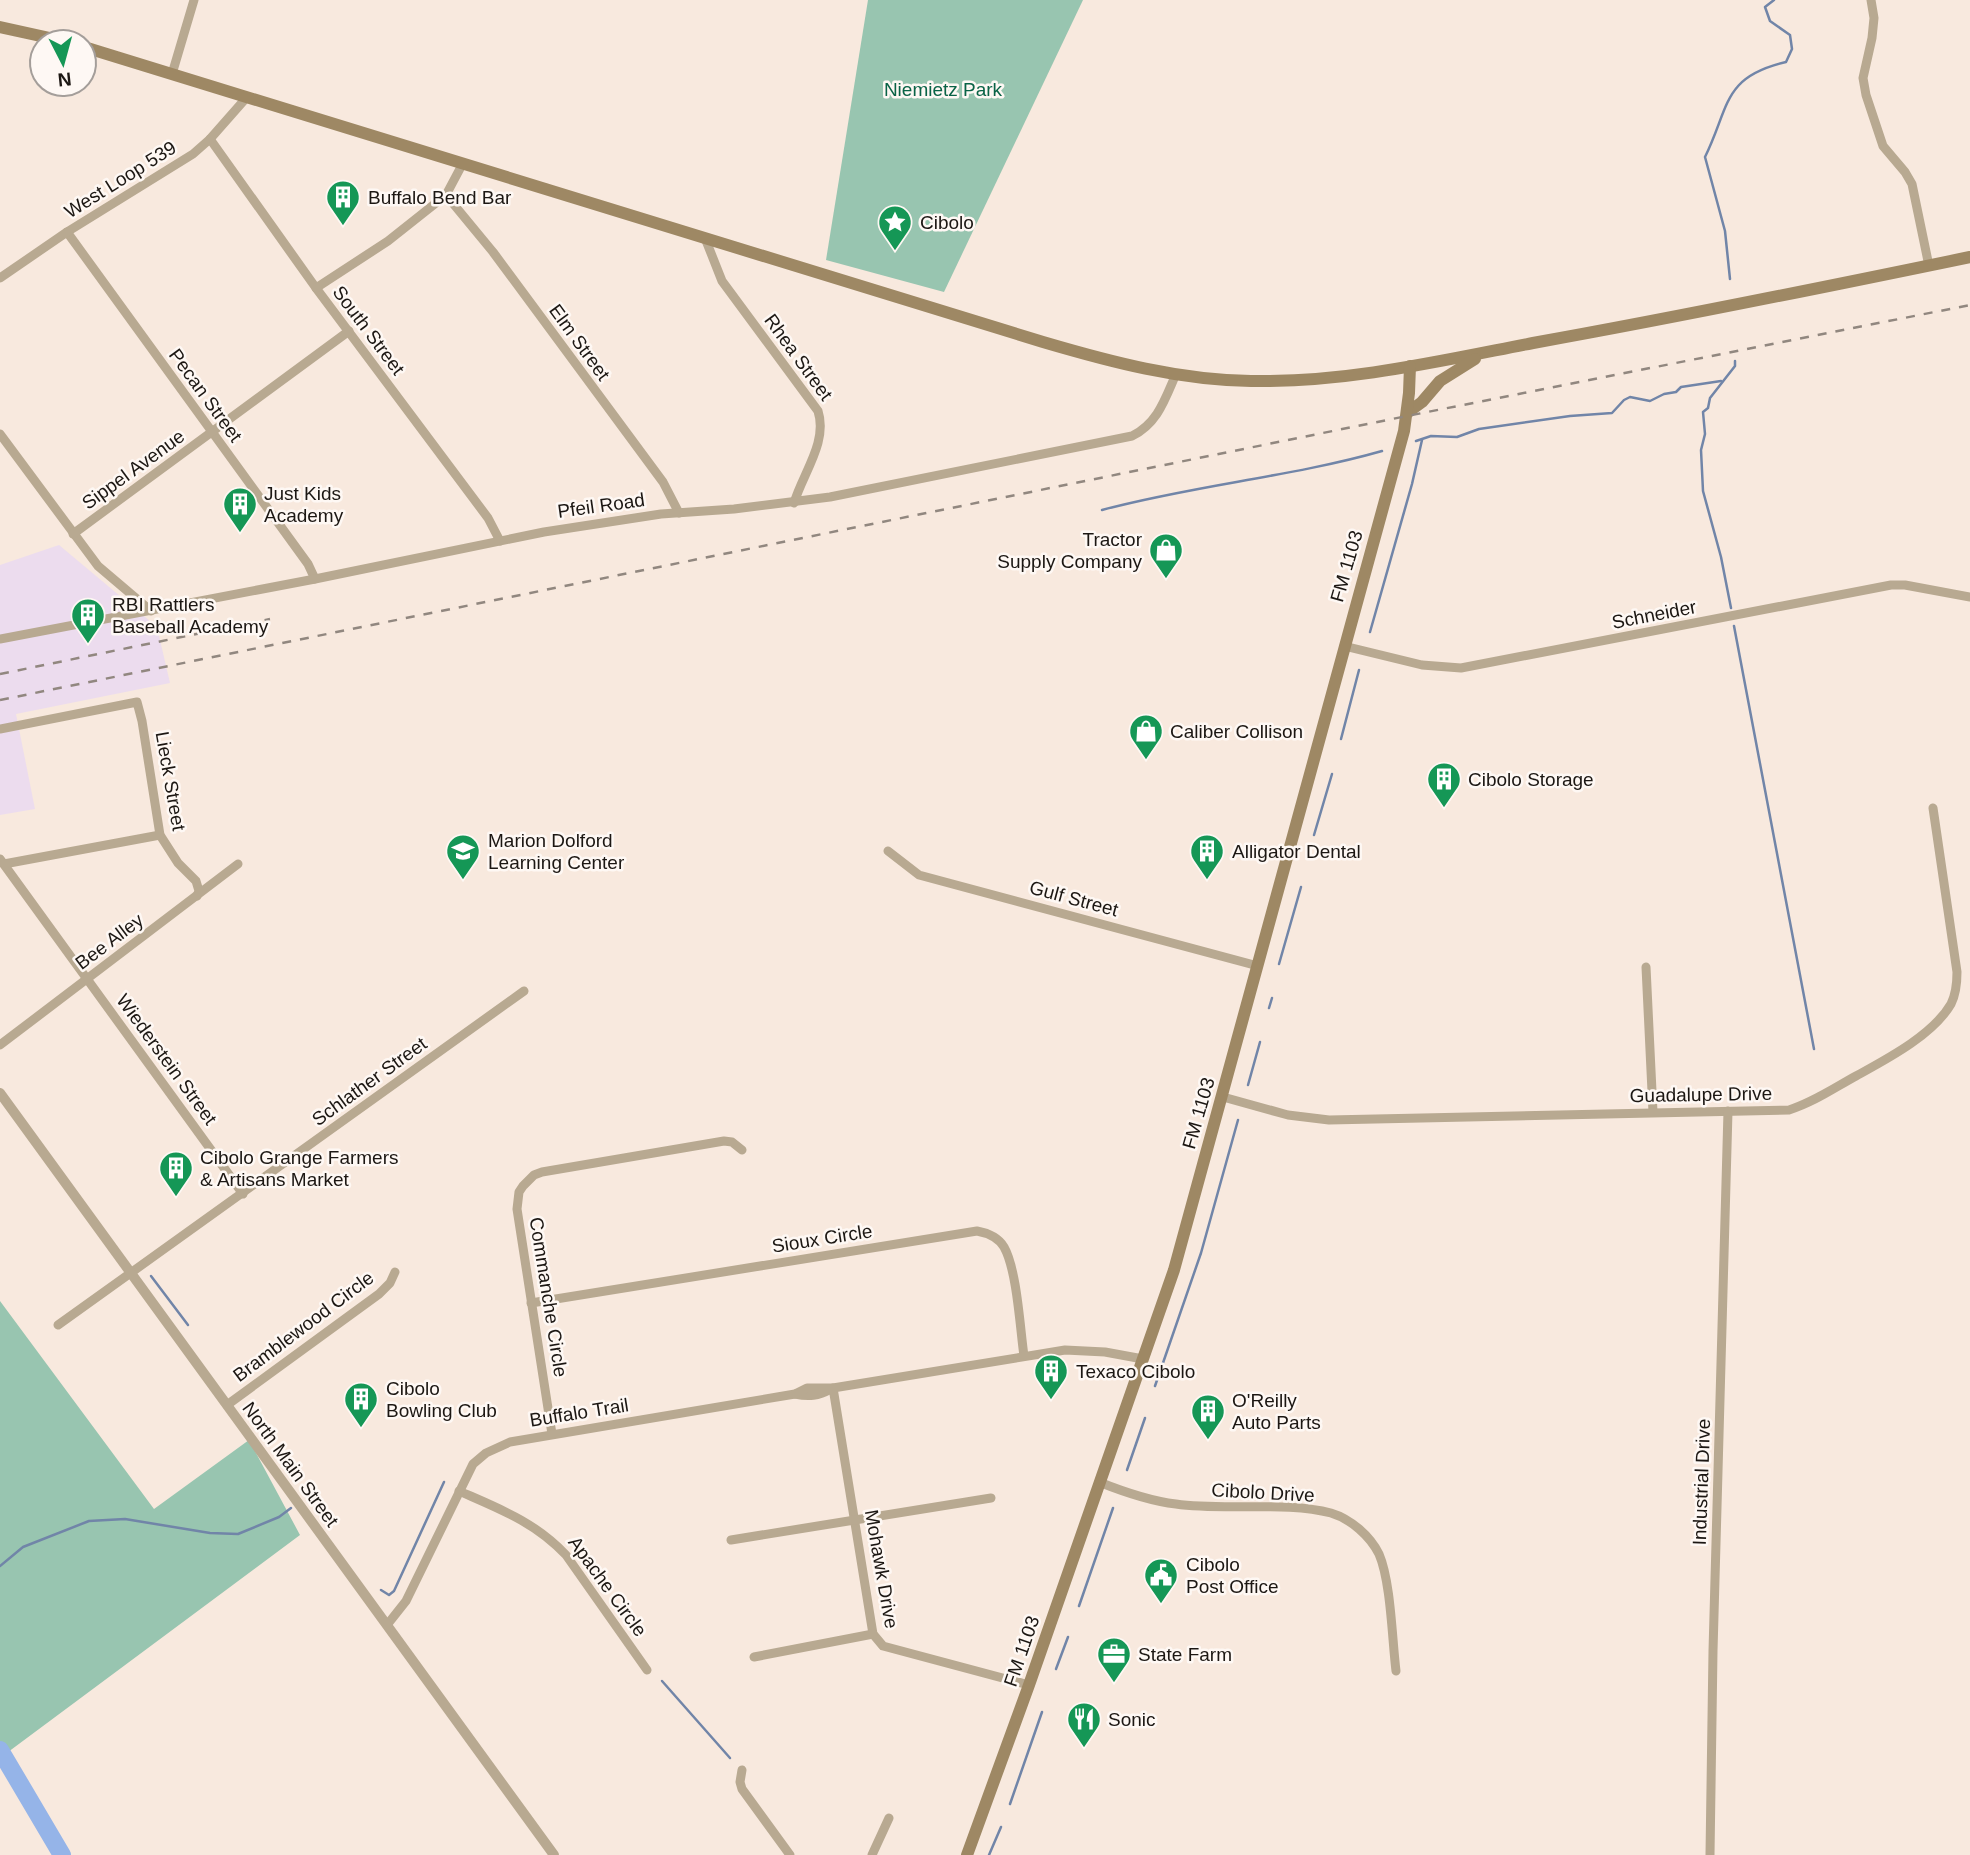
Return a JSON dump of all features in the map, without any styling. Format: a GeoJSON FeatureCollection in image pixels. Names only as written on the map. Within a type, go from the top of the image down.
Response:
{"type":"FeatureCollection","features":[{"type":"Feature","properties":{"kind":"main road"},"geometry":{"type":"LineString","coordinates":[[0,27],[28,33]]}},
{"type":"Feature","properties":{"kind":"main road"},"geometry":{"type":"LineString","coordinates":[[98,51],[1090,356],[1114,363],[1213,379],[1288,381],[1361,375],[1670,318],[1970,257]]}},
{"type":"Feature","properties":{"kind":"main road"},"geometry":{"type":"LineString","coordinates":[[1407,413],[1461,366],[1489,352]]}},
{"type":"Feature","properties":{"kind":"main road","name":"FM 1103"},"geometry":{"type":"LineString","coordinates":[[967,1855],[1174,1270],[1407,413],[1410,366]]}},
{"type":"Feature","properties":{"kind":"street"},"geometry":{"type":"LineString","coordinates":[[172,74],[194,0]]}},
{"type":"Feature","properties":{"kind":"street"},"geometry":{"type":"LineString","coordinates":[[1871,0],[1874,19],[1863,78],[1866,95],[1883,146],[1912,184],[1929,266]]}},
{"type":"Feature","properties":{"kind":"street","name":"West Loop 539"},"geometry":{"type":"LineString","coordinates":[[0,278],[66,232],[193,154],[211,139],[247,97]]}},
{"type":"Feature","properties":{"kind":"street","name":"South Street"},"geometry":{"type":"LineString","coordinates":[[211,139],[316,288],[488,518],[500,541]]}},
{"type":"Feature","properties":{"kind":"street"},"geometry":{"type":"LineString","coordinates":[[316,288],[388,241],[446,195],[463,163]]}},
{"type":"Feature","properties":{"kind":"street","name":"Elm Street"},"geometry":{"type":"LineString","coordinates":[[446,195],[493,252],[663,482],[679,513]]}},
{"type":"Feature","properties":{"kind":"street","name":"Pecan Street"},"geometry":{"type":"LineString","coordinates":[[66,232],[308,564],[315,579]]}},
{"type":"Feature","properties":{"kind":"street","name":"Rhea Street"},"geometry":{"type":"LineString","coordinates":[[705,238],[722,281],[818,411],[822,422],[817,448],[794,503]]}},
{"type":"Feature","properties":{"kind":"street","name":"Sippel Avenue"},"geometry":{"type":"LineString","coordinates":[[73,534],[349,331]]}},
{"type":"Feature","properties":{"kind":"street","name":"Pfeil Road"},"geometry":{"type":"LineString","coordinates":[[0,639],[558,529],[679,513],[794,503],[1132,436],[1146,429],[1157,416],[1176,374]]}},
{"type":"Feature","properties":{"kind":"street"},"geometry":{"type":"LineString","coordinates":[[0,433],[98,566],[151,611]]}},
{"type":"Feature","properties":{"kind":"street","name":"Schneider"},"geometry":{"type":"LineString","coordinates":[[1344,646],[1422,666],[1461,668],[1891,584],[1970,597]]}},
{"type":"Feature","properties":{"kind":"street","name":"Lieck Street"},"geometry":{"type":"LineString","coordinates":[[0,729],[137,702],[160,835],[173,857],[196,881],[199,891],[197,896]]}},
{"type":"Feature","properties":{"kind":"street","name":"Guadalupe Drive"},"geometry":{"type":"LineString","coordinates":[[1223,1097],[1288,1115],[1329,1120],[1789,1110],[1825,1096],[1896,1054],[1925,1031],[1952,1003],[1957,984],[1956,956],[1933,807]]}},
{"type":"Feature","properties":{"kind":"street"},"geometry":{"type":"LineString","coordinates":[[2,862],[160,835]]}},
{"type":"Feature","properties":{"kind":"street","name":"Gulf Street"},"geometry":{"type":"LineString","coordinates":[[888,851],[919,875],[1258,966]]}},
{"type":"Feature","properties":{"kind":"street","name":"Wiederstein Street"},"geometry":{"type":"LineString","coordinates":[[2,862],[243,1194]]}},
{"type":"Feature","properties":{"kind":"street","name":"Bee Alley"},"geometry":{"type":"LineString","coordinates":[[0,1045],[238,864]]}},
{"type":"Feature","properties":{"kind":"street"},"geometry":{"type":"LineString","coordinates":[[1646,967],[1653,1112]]}},
{"type":"Feature","properties":{"kind":"street","name":"Schlather Street"},"geometry":{"type":"LineString","coordinates":[[58,1325],[524,991]]}},
{"type":"Feature","properties":{"kind":"street","name":"North Main Street"},"geometry":{"type":"LineString","coordinates":[[0,1093],[554,1855]]}},
{"type":"Feature","properties":{"kind":"street","name":"Industrial Drive"},"geometry":{"type":"LineString","coordinates":[[1710,1855],[1728,1111]]}},
{"type":"Feature","properties":{"kind":"street","name":"Commanche Circle"},"geometry":{"type":"LineString","coordinates":[[552,1434],[517,1209],[519,1192],[534,1175],[542,1172],[724,1141],[732,1142],[742,1150]]}},
{"type":"Feature","properties":{"kind":"street","name":"Sioux Circle"},"geometry":{"type":"LineString","coordinates":[[531,1303],[976,1231],[997,1238],[1004,1248],[1011,1270],[1024,1356]]}},
{"type":"Feature","properties":{"kind":"street","name":"Bramblewood Circle"},"geometry":{"type":"LineString","coordinates":[[227,1405],[379,1294],[390,1283],[395,1272]]}},
{"type":"Feature","properties":{"kind":"street","name":"Buffalo Trail"},"geometry":{"type":"LineString","coordinates":[[387,1625],[406,1601],[473,1464],[486,1452],[510,1442],[795,1394],[807,1388],[833,1388],[1024,1356],[1081,1349],[1143,1359]]}},
{"type":"Feature","properties":{"kind":"street","name":"Mohawk Drive"},"geometry":{"type":"LineString","coordinates":[[833,1388],[873,1634],[883,1646],[1029,1685]]}},
{"type":"Feature","properties":{"kind":"street","name":"Cibolo Drive"},"geometry":{"type":"LineString","coordinates":[[1099,1482],[1146,1499],[1176,1504],[1301,1509],[1332,1513],[1350,1522],[1367,1535],[1382,1564],[1396,1671]]}},
{"type":"Feature","properties":{"kind":"street","name":"Apache Circle"},"geometry":{"type":"LineString","coordinates":[[459,1491],[526,1521],[550,1538],[566,1555],[648,1670]]}},
{"type":"Feature","properties":{"kind":"street"},"geometry":{"type":"LineString","coordinates":[[731,1540],[991,1498]]}},
{"type":"Feature","properties":{"kind":"street"},"geometry":{"type":"LineString","coordinates":[[754,1657],[873,1634]]}},
{"type":"Feature","properties":{"kind":"street"},"geometry":{"type":"LineString","coordinates":[[742,1770],[740,1782],[743,1789],[790,1855]]}},
{"type":"Feature","properties":{"kind":"street"},"geometry":{"type":"LineString","coordinates":[[872,1855],[890,1818]]}},
{"type":"Feature","properties":{"kind":"shaded area"},"geometry":{"type":"Polygon","coordinates":[[[59,545],[157,627],[170,683],[16,714],[35,809],[0,815],[0,565],[59,545]]]}},
{"type":"Feature","properties":{"kind":"green space","name":"Niemietz Park"},"geometry":{"type":"Polygon","coordinates":[[[868,0],[1083,0],[944,292],[826,260],[868,0]]]}},
{"type":"Feature","properties":{"kind":"green space"},"geometry":{"type":"Polygon","coordinates":[[[0,1301],[154,1509],[249,1440],[300,1535],[0,1758],[0,1301]]]}},
{"type":"Feature","properties":{"kind":"waterway"},"geometry":{"type":"LineString","coordinates":[[1730,279],[1725,231],[1705,157],[1725,108],[1739,85],[1765,68],[1786,62],[1792,49],[1790,35],[1770,21],[1765,7],[1774,0]]}},
{"type":"Feature","properties":{"kind":"waterway"},"geometry":{"type":"LineString","coordinates":[[1731,608],[1721,557],[1703,491],[1701,450],[1705,434],[1703,412],[1708,408],[1710,398],[1735,366],[1735,361]]}},
{"type":"Feature","properties":{"kind":"waterway"},"geometry":{"type":"LineString","coordinates":[[1416,441],[1431,436],[1457,437],[1479,429],[1612,413],[1630,397],[1650,401],[1676,392],[1681,387],[1721,381]]}},
{"type":"Feature","properties":{"kind":"waterway"},"geometry":{"type":"LineString","coordinates":[[1370,632],[1422,440]]}},
{"type":"Feature","properties":{"kind":"waterway"},"geometry":{"type":"LineString","coordinates":[[1102,510],[1313,468],[1382,451]]}},
{"type":"Feature","properties":{"kind":"waterway"},"geometry":{"type":"LineString","coordinates":[[1734,626],[1814,1049]]}},
{"type":"Feature","properties":{"kind":"waterway"},"geometry":{"type":"LineString","coordinates":[[1341,739],[1359,670]]}},
{"type":"Feature","properties":{"kind":"waterway"},"geometry":{"type":"LineString","coordinates":[[1314,835],[1332,774]]}},
{"type":"Feature","properties":{"kind":"waterway"},"geometry":{"type":"LineString","coordinates":[[1279,964],[1301,887]]}},
{"type":"Feature","properties":{"kind":"waterway"},"geometry":{"type":"LineString","coordinates":[[1269,1008],[1272,998]]}},
{"type":"Feature","properties":{"kind":"waterway"},"geometry":{"type":"LineString","coordinates":[[1248,1085],[1260,1042]]}},
{"type":"Feature","properties":{"kind":"waterway"},"geometry":{"type":"LineString","coordinates":[[1155,1386],[1201,1253],[1238,1120]]}},
{"type":"Feature","properties":{"kind":"waterway"},"geometry":{"type":"LineString","coordinates":[[151,1276],[188,1325]]}},
{"type":"Feature","properties":{"kind":"waterway"},"geometry":{"type":"LineString","coordinates":[[1127,1470],[1145,1418]]}},
{"type":"Feature","properties":{"kind":"waterway"},"geometry":{"type":"LineString","coordinates":[[381,1590],[389,1595],[394,1591],[444,1482]]}},
{"type":"Feature","properties":{"kind":"waterway"},"geometry":{"type":"LineString","coordinates":[[0,1566],[23,1547],[89,1521],[125,1519],[210,1533],[238,1534],[279,1517],[291,1508]]}},
{"type":"Feature","properties":{"kind":"waterway"},"geometry":{"type":"LineString","coordinates":[[1079,1606],[1113,1508]]}},
{"type":"Feature","properties":{"kind":"waterway"},"geometry":{"type":"LineString","coordinates":[[1056,1669],[1068,1637]]}},
{"type":"Feature","properties":{"kind":"waterway"},"geometry":{"type":"LineString","coordinates":[[662,1681],[730,1758]]}},
{"type":"Feature","properties":{"kind":"waterway"},"geometry":{"type":"LineString","coordinates":[[1010,1804],[1042,1712]]}},
{"type":"Feature","properties":{"kind":"waterway"},"geometry":{"type":"LineString","coordinates":[[0,1750],[62,1855]]}},
{"type":"Feature","properties":{"kind":"waterway"},"geometry":{"type":"LineString","coordinates":[[989,1855],[1001,1827]]}},
{"type":"Feature","properties":{"kind":"railway"},"geometry":{"type":"LineString","coordinates":[[0,700],[1970,305]]}},
{"type":"Feature","properties":{"kind":"railway"},"geometry":{"type":"LineString","coordinates":[[0,674],[270,619]]}},
{"type":"Feature","properties":{"kind":"place","name":"Buffalo Bend Bar"},"geometry":{"type":"Point","coordinates":[343,227]}},
{"type":"Feature","properties":{"kind":"place","name":"Cibolo"},"geometry":{"type":"Point","coordinates":[895,252]}},
{"type":"Feature","properties":{"kind":"place","name":"Just Kids Academy"},"geometry":{"type":"Point","coordinates":[240,534]}},
{"type":"Feature","properties":{"kind":"place","name":"Tractor Supply Company"},"geometry":{"type":"Point","coordinates":[1166,580]}},
{"type":"Feature","properties":{"kind":"place","name":"RBI Rattlers Baseball Academy"},"geometry":{"type":"Point","coordinates":[88,645]}},
{"type":"Feature","properties":{"kind":"place","name":"Caliber Collison"},"geometry":{"type":"Point","coordinates":[1146,761]}},
{"type":"Feature","properties":{"kind":"place","name":"Cibolo Storage"},"geometry":{"type":"Point","coordinates":[1444,809]}},
{"type":"Feature","properties":{"kind":"place","name":"Marion Dolford Learning Center"},"geometry":{"type":"Point","coordinates":[463,881]}},
{"type":"Feature","properties":{"kind":"place","name":"Alligator Dental"},"geometry":{"type":"Point","coordinates":[1207,881]}},
{"type":"Feature","properties":{"kind":"place","name":"Cibolo Grange Farmers & Artisans Market"},"geometry":{"type":"Point","coordinates":[176,1198]}},
{"type":"Feature","properties":{"kind":"place","name":"Texaco Cibolo"},"geometry":{"type":"Point","coordinates":[1051,1401]}},
{"type":"Feature","properties":{"kind":"place","name":"Cibolo Bowling Club"},"geometry":{"type":"Point","coordinates":[361,1429]}},
{"type":"Feature","properties":{"kind":"place","name":"O'Reilly Auto Parts"},"geometry":{"type":"Point","coordinates":[1208,1441]}},
{"type":"Feature","properties":{"kind":"place","name":"Cibolo Post Office"},"geometry":{"type":"Point","coordinates":[1161,1605]}},
{"type":"Feature","properties":{"kind":"place","name":"State Farm"},"geometry":{"type":"Point","coordinates":[1114,1684]}},
{"type":"Feature","properties":{"kind":"place","name":"Sonic"},"geometry":{"type":"Point","coordinates":[1084,1749]}}]}
